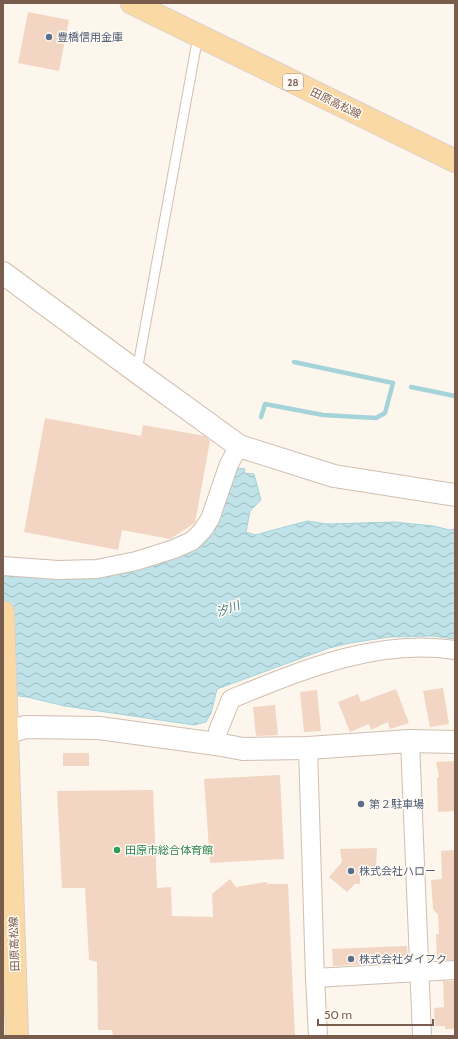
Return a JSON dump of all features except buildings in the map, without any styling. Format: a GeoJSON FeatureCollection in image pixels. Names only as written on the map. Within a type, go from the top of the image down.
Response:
{"type":"FeatureCollection","features":[{"type":"Feature","properties":{"kind":"main road","name":"田原高松線"},"geometry":{"type":"LineString","coordinates":[[132,3],[455,161]]}},
{"type":"Feature","properties":{"kind":"main road","name":"田原高松線"},"geometry":{"type":"LineString","coordinates":[[3,612],[10,994],[17,1036]]}},
{"type":"Feature","properties":{"kind":"street"},"geometry":{"type":"LineString","coordinates":[[3,273],[239,446],[334,476],[455,495]]}},
{"type":"Feature","properties":{"kind":"street"},"geometry":{"type":"LineString","coordinates":[[3,566],[58,570],[97,568],[144,558],[174,549],[192,541],[202,531],[210,519],[229,464],[239,446]]}},
{"type":"Feature","properties":{"kind":"street"},"geometry":{"type":"LineString","coordinates":[[216,744],[218,731],[231,699],[297,672],[349,657],[393,648],[455,650]]}},
{"type":"Feature","properties":{"kind":"street"},"geometry":{"type":"LineString","coordinates":[[5,727],[99,728],[244,749],[308,748],[410,741],[455,742]]}},
{"type":"Feature","properties":{"kind":"street"},"geometry":{"type":"LineString","coordinates":[[410,741],[422,1036]]}},
{"type":"Feature","properties":{"kind":"street"},"geometry":{"type":"LineString","coordinates":[[308,748],[318,1036]]}},
{"type":"Feature","properties":{"kind":"street"},"geometry":{"type":"LineString","coordinates":[[315,978],[455,970]]}},
{"type":"Feature","properties":{"kind":"lane"},"geometry":{"type":"LineString","coordinates":[[137,372],[198,36]]}},
{"type":"Feature","properties":{"kind":"water","name":"汐川"},"geometry":{"type":"Polygon","coordinates":[[[237,468],[245,469],[244,473],[254,474],[261,500],[250,511],[246,532],[255,535],[307,521],[327,524],[394,522],[434,526],[449,530],[455,529],[455,639],[433,636],[389,637],[329,648],[217,689],[211,713],[206,722],[194,725],[65,706],[27,697],[3,694],[3,572],[172,559],[201,547],[214,533],[237,468]]]}},
{"type":"Feature","properties":{"kind":"waterway"},"geometry":{"type":"LineString","coordinates":[[261,417],[265,404],[323,415],[376,418],[385,413],[393,383],[294,362]]}},
{"type":"Feature","properties":{"kind":"waterway"},"geometry":{"type":"LineString","coordinates":[[411,387],[455,396]]}},
{"type":"Feature","properties":{"kind":"place","name":"豊橋信用金庫"},"geometry":{"type":"Point","coordinates":[49,37]}},
{"type":"Feature","properties":{"kind":"place","name":"第２駐車場"},"geometry":{"type":"Point","coordinates":[361,804]}},
{"type":"Feature","properties":{"kind":"place","name":"田原市総合体育館"},"geometry":{"type":"Point","coordinates":[117,850]}},
{"type":"Feature","properties":{"kind":"place","name":"株式会社ハロー"},"geometry":{"type":"Point","coordinates":[351,871]}},
{"type":"Feature","properties":{"kind":"place","name":"株式会社ダイフク"},"geometry":{"type":"Point","coordinates":[351,959]}}]}
